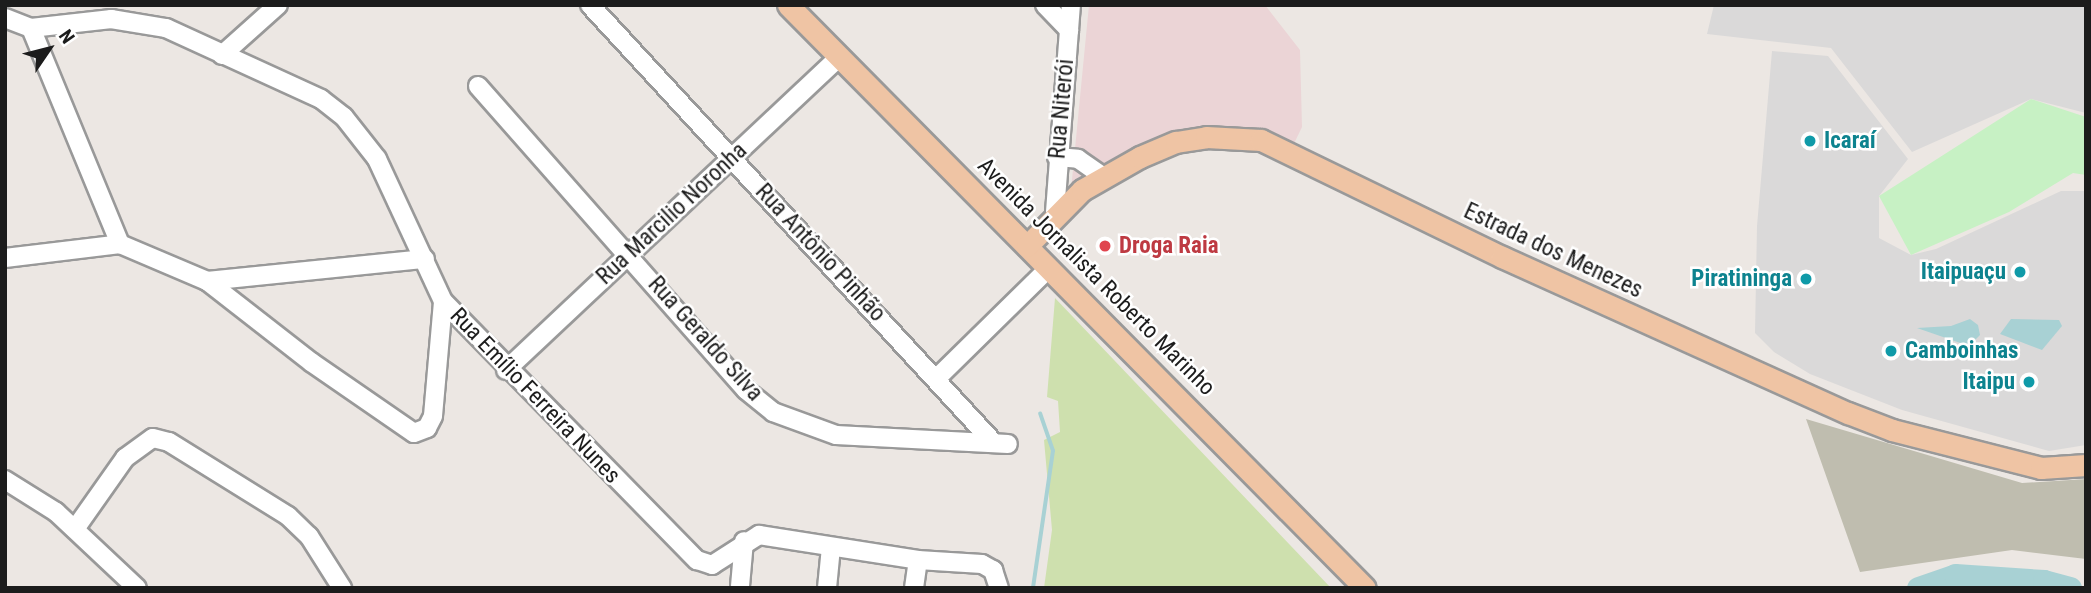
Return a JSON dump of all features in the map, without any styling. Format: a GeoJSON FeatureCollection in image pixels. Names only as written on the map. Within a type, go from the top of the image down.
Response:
{"type":"FeatureCollection","features":[{"type":"Feature","properties":{"kind":"main road","name":"Avenida Jornalista Roberto Marinho"},"geometry":{"type":"LineString","coordinates":[[789,6],[1365,588]]}},
{"type":"Feature","properties":{"kind":"main road","name":"Estrada dos Menezes"},"geometry":{"type":"LineString","coordinates":[[1027,246],[1055,212],[1102,176],[1176,142],[1225,136],[1261,140],[1502,257],[1847,413],[1892,430],[2041,468],[2086,465]]}},
{"type":"Feature","properties":{"kind":"street"},"geometry":{"type":"LineString","coordinates":[[222,55],[278,5]]}},
{"type":"Feature","properties":{"kind":"street","name":"Rua Antônio Pinhão"},"geometry":{"type":"LineString","coordinates":[[590,5],[936,379],[1000,443]]}},
{"type":"Feature","properties":{"kind":"street"},"geometry":{"type":"LineString","coordinates":[[1045,5],[1069,30]]}},
{"type":"Feature","properties":{"kind":"street","name":"Rua Niterói"},"geometry":{"type":"LineString","coordinates":[[1055,212],[1070,5]]}},
{"type":"Feature","properties":{"kind":"street","name":"Rua Emílio Ferreira Nunes"},"geometry":{"type":"LineString","coordinates":[[5,18],[31,28],[99,20],[140,21],[321,99],[344,117],[377,159],[443,300],[506,370],[697,560],[712,565],[744,541]]}},
{"type":"Feature","properties":{"kind":"street"},"geometry":{"type":"LineString","coordinates":[[31,28],[120,244]]}},
{"type":"Feature","properties":{"kind":"street","name":"Rua Marcilio Noronha"},"geometry":{"type":"LineString","coordinates":[[506,370],[838,58]]}},
{"type":"Feature","properties":{"kind":"street","name":"Rua Geraldo Silva"},"geometry":{"type":"LineString","coordinates":[[478,86],[630,254],[746,390],[773,412],[836,435],[1000,443]]}},
{"type":"Feature","properties":{"kind":"street"},"geometry":{"type":"LineString","coordinates":[[1058,157],[1078,159],[1102,176]]}},
{"type":"Feature","properties":{"kind":"street"},"geometry":{"type":"LineString","coordinates":[[5,258],[120,244],[207,281],[310,362],[414,433],[427,428],[433,416],[443,300]]}},
{"type":"Feature","properties":{"kind":"street"},"geometry":{"type":"LineString","coordinates":[[207,281],[425,259]]}},
{"type":"Feature","properties":{"kind":"street"},"geometry":{"type":"LineString","coordinates":[[936,379],[1049,268]]}},
{"type":"Feature","properties":{"kind":"street"},"geometry":{"type":"LineString","coordinates":[[75,529],[125,458],[153,438],[169,442],[288,516],[309,536],[342,588]]}},
{"type":"Feature","properties":{"kind":"street"},"geometry":{"type":"LineString","coordinates":[[5,480],[75,529],[137,588]]}},
{"type":"Feature","properties":{"kind":"street"},"geometry":{"type":"LineString","coordinates":[[740,586],[744,541],[759,536],[918,560],[989,566],[999,588]]}},
{"type":"Feature","properties":{"kind":"street"},"geometry":{"type":"LineString","coordinates":[[827,588],[831,547]]}},
{"type":"Feature","properties":{"kind":"street"},"geometry":{"type":"LineString","coordinates":[[914,588],[918,560]]}},
{"type":"Feature","properties":{"kind":"shaded area"},"geometry":{"type":"Polygon","coordinates":[[[1089,5],[1265,5],[1300,50],[1302,127],[1289,154],[1226,140],[1176,144],[1070,200],[1089,5]]]}},
{"type":"Feature","properties":{"kind":"shaded area"},"geometry":{"type":"Polygon","coordinates":[[[1714,5],[2086,5],[2086,113],[2031,99],[1912,152],[1831,48],[1707,34],[1714,5]]]}},
{"type":"Feature","properties":{"kind":"shaded area"},"geometry":{"type":"Polygon","coordinates":[[[1772,51],[1828,56],[1908,159],[1879,196],[1879,238],[1911,255],[1936,249],[2061,191],[2086,191],[2086,445],[2049,451],[1902,410],[1810,374],[1774,352],[1755,333],[1757,226],[1772,51]]]}},
{"type":"Feature","properties":{"kind":"shaded area"},"geometry":{"type":"Polygon","coordinates":[[[1806,419],[2022,483],[2086,479],[2086,559],[2012,550],[1860,572],[1806,419]]]}},
{"type":"Feature","properties":{"kind":"green space"},"geometry":{"type":"Polygon","coordinates":[[[2031,99],[2086,117],[2086,175],[2073,173],[2009,212],[1911,255],[1879,196],[2031,99]]]}},
{"type":"Feature","properties":{"kind":"green space"},"geometry":{"type":"Polygon","coordinates":[[[1055,298],[1331,588],[1044,588],[1052,530],[1044,440],[1060,432],[1058,401],[1047,397],[1055,298]]]}},
{"type":"Feature","properties":{"kind":"water"},"geometry":{"type":"Polygon","coordinates":[[[1970,319],[1978,325],[1980,335],[1969,346],[1917,328],[1951,326],[1970,319]]]}},
{"type":"Feature","properties":{"kind":"water"},"geometry":{"type":"Polygon","coordinates":[[[2011,319],[2059,320],[2062,326],[2042,350],[2000,334],[2011,319]]]}},
{"type":"Feature","properties":{"kind":"waterway"},"geometry":{"type":"LineString","coordinates":[[1033,588],[1053,451],[1040,414]]}},
{"type":"Feature","properties":{"kind":"waterway"},"geometry":{"type":"LineString","coordinates":[[1918,588],[1955,575],[2044,581],[2070,588]]}},
{"type":"Feature","properties":{"kind":"place","name":"Icaraí"},"geometry":{"type":"Point","coordinates":[1810,141]}},
{"type":"Feature","properties":{"kind":"place","name":"Droga Raia"},"geometry":{"type":"Point","coordinates":[1105,246]}},
{"type":"Feature","properties":{"kind":"place","name":"Itaipuaçu"},"geometry":{"type":"Point","coordinates":[2020,272]}},
{"type":"Feature","properties":{"kind":"place","name":"Piratininga"},"geometry":{"type":"Point","coordinates":[1806,279]}},
{"type":"Feature","properties":{"kind":"place","name":"Camboinhas"},"geometry":{"type":"Point","coordinates":[1891,351]}},
{"type":"Feature","properties":{"kind":"place","name":"Itaipu"},"geometry":{"type":"Point","coordinates":[2029,382]}}]}
